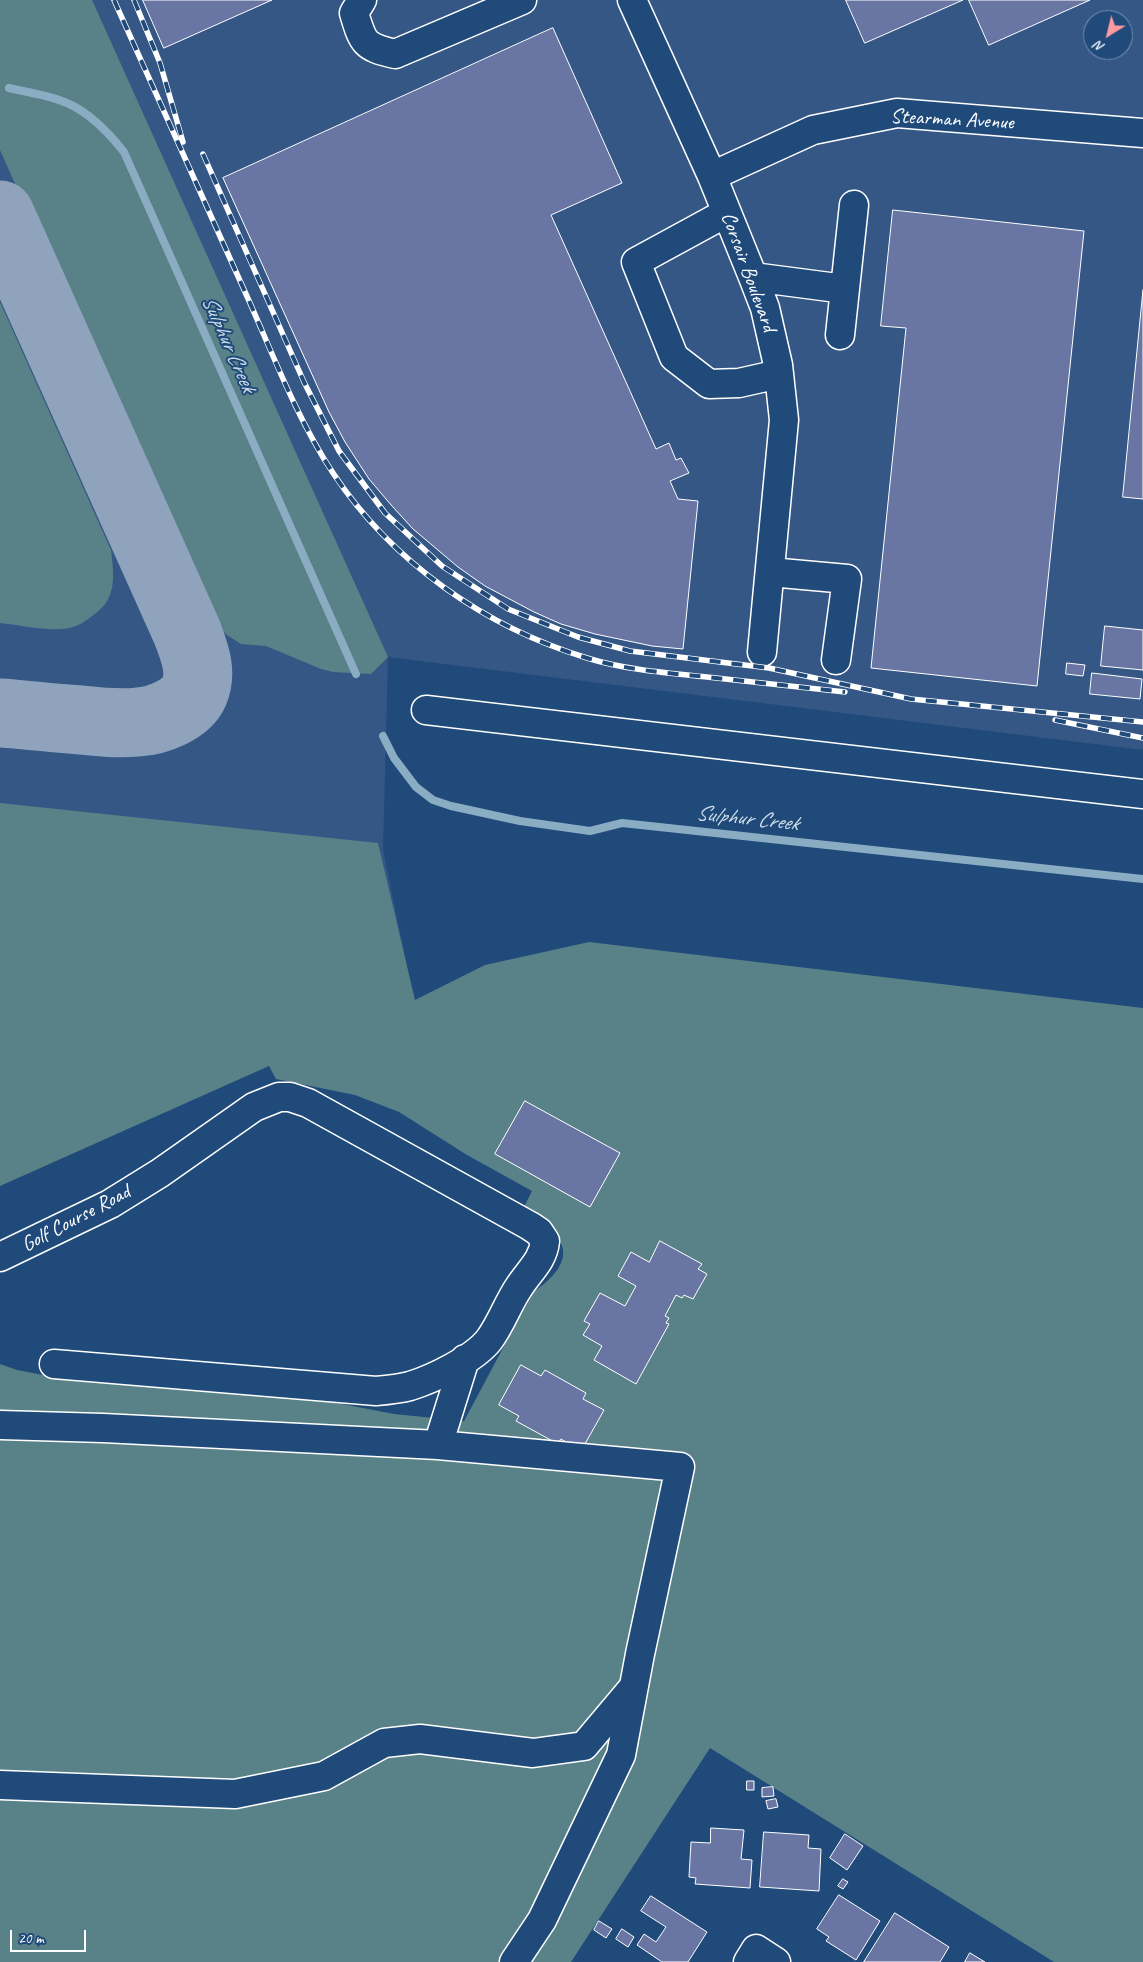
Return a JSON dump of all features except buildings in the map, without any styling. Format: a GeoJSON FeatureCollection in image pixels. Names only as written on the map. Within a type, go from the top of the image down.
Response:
{"type":"FeatureCollection","features":[{"type":"Feature","properties":{"kind":"street"},"geometry":{"type":"LineString","coordinates":[[362,0],[354,13],[361,36],[374,50],[395,54],[522,0]]}},
{"type":"Feature","properties":{"kind":"street","name":"Corsair Boulevard"},"geometry":{"type":"LineString","coordinates":[[632,0],[712,176],[753,277],[764,308],[779,374],[784,420],[762,652]]}},
{"type":"Feature","properties":{"kind":"street","name":"Stearman Avenue"},"geometry":{"type":"LineString","coordinates":[[712,176],[813,130],[898,113],[1143,134]]}},
{"type":"Feature","properties":{"kind":"street"},"geometry":{"type":"LineString","coordinates":[[840,335],[854,205]]}},
{"type":"Feature","properties":{"kind":"street"},"geometry":{"type":"LineString","coordinates":[[726,214],[636,262],[674,357],[702,379],[709,384],[739,383],[779,374]]}},
{"type":"Feature","properties":{"kind":"street"},"geometry":{"type":"LineString","coordinates":[[753,277],[845,289]]}},
{"type":"Feature","properties":{"kind":"street"},"geometry":{"type":"LineString","coordinates":[[770,572],[848,579],[836,660]]}},
{"type":"Feature","properties":{"kind":"street"},"geometry":{"type":"LineString","coordinates":[[426,710],[1143,794]]}},
{"type":"Feature","properties":{"kind":"street","name":"Golf Course Road"},"geometry":{"type":"LineString","coordinates":[[0,1257],[110,1204],[151,1178],[254,1106],[279,1097],[290,1097],[308,1103],[540,1232],[546,1242],[541,1258],[524,1279],[489,1340],[465,1360]]}},
{"type":"Feature","properties":{"kind":"street"},"geometry":{"type":"LineString","coordinates":[[54,1364],[376,1391],[395,1390],[411,1386],[465,1360]]}},
{"type":"Feature","properties":{"kind":"street"},"geometry":{"type":"LineString","coordinates":[[438,1445],[465,1360]]}},
{"type":"Feature","properties":{"kind":"street"},"geometry":{"type":"LineString","coordinates":[[0,1425],[123,1429],[438,1445],[680,1467],[633,1688],[621,1755],[542,1920],[514,1962]]}},
{"type":"Feature","properties":{"kind":"street"},"geometry":{"type":"LineString","coordinates":[[0,1785],[235,1794],[324,1776],[384,1744],[420,1739],[533,1753],[584,1746],[633,1688]]}},
{"type":"Feature","properties":{"kind":"shaded area"},"geometry":{"type":"Polygon","coordinates":[[[0,0],[1143,0],[1143,750],[388,657],[383,850],[414,1000],[0,1186],[0,0]]]}},
{"type":"Feature","properties":{"kind":"green space"},"geometry":{"type":"Polygon","coordinates":[[[0,0],[92,0],[388,657],[371,674],[333,672],[321,669],[266,646],[241,644],[227,635],[205,610],[0,150],[0,0]]]}},
{"type":"Feature","properties":{"kind":"green space"},"geometry":{"type":"Polygon","coordinates":[[[0,302],[111,550],[113,577],[108,600],[89,619],[79,625],[68,628],[49,629],[0,623],[0,302]]]}},
{"type":"Feature","properties":{"kind":"green space"},"geometry":{"type":"Polygon","coordinates":[[[0,803],[378,843],[415,1000],[485,965],[589,942],[1143,1008],[1143,1962],[1054,1962],[710,1748],[571,1962],[0,1962],[0,1364],[17,1370],[49,1376],[311,1398],[394,1414],[464,1421],[533,1292],[553,1275],[562,1260],[563,1252],[556,1236],[523,1209],[532,1191],[467,1155],[399,1112],[355,1095],[276,1079],[269,1066],[0,1186],[0,803]]]}},
{"type":"Feature","properties":{"kind":"waterway","name":"Sulphur Creek"},"geometry":{"type":"LineString","coordinates":[[9,88],[55,98],[77,108],[99,125],[124,152],[356,674]]}},
{"type":"Feature","properties":{"kind":"waterway","name":"Sulphur Creek"},"geometry":{"type":"LineString","coordinates":[[383,736],[394,758],[416,787],[433,800],[451,806],[520,821],[590,831],[622,823],[1143,879]]}},
{"type":"Feature","properties":{"kind":"taxiway"},"geometry":{"type":"LineString","coordinates":[[0,215],[187,632],[198,669],[197,684],[194,692],[185,704],[162,717],[146,721],[131,723],[110,722],[0,713]]}},
{"type":"Feature","properties":{"kind":"railway"},"geometry":{"type":"LineString","coordinates":[[114,0],[294,404],[333,473],[383,535],[412,562],[444,587],[477,609],[513,629],[549,645],[587,658],[647,670],[845,692]]}},
{"type":"Feature","properties":{"kind":"railway"},"geometry":{"type":"LineString","coordinates":[[134,0],[160,63],[183,142]]}},
{"type":"Feature","properties":{"kind":"railway"},"geometry":{"type":"LineString","coordinates":[[203,154],[304,382],[339,451],[385,513],[442,566],[508,609],[578,637],[630,651],[769,668],[911,699],[1143,722]]}},
{"type":"Feature","properties":{"kind":"railway"},"geometry":{"type":"LineString","coordinates":[[1055,720],[1143,738]]}}]}
